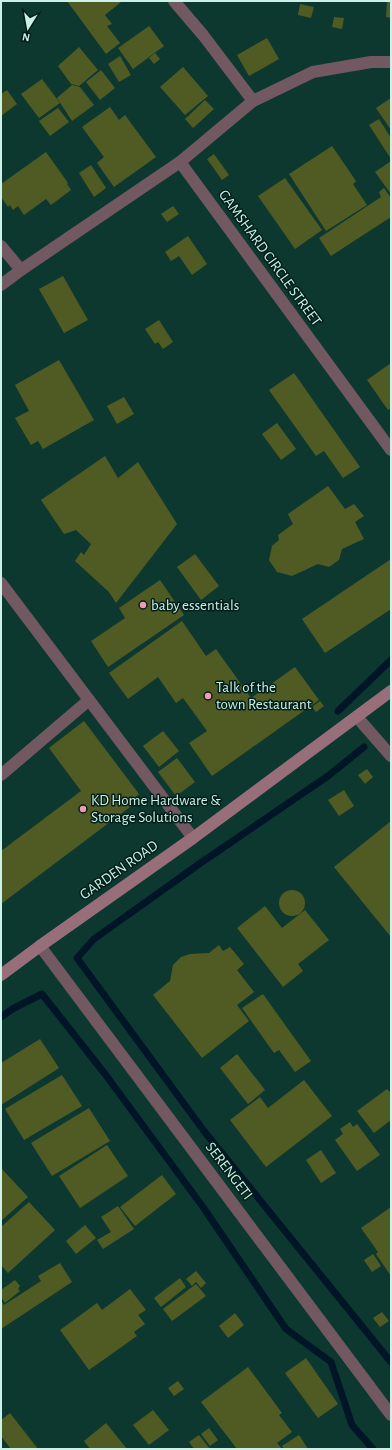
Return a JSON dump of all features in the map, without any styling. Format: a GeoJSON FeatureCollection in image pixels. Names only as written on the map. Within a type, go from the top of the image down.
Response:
{"type":"FeatureCollection","features":[{"type":"Feature","properties":{"kind":"street"},"geometry":{"type":"LineString","coordinates":[[174,1],[203,35],[253,101]]}},
{"type":"Feature","properties":{"kind":"street"},"geometry":{"type":"LineString","coordinates":[[1,285],[180,162],[253,101],[313,72],[370,62],[391,62]]}},
{"type":"Feature","properties":{"kind":"street","name":"GAMSHARD CIRCLE STREET"},"geometry":{"type":"LineString","coordinates":[[180,162],[391,450]]}},
{"type":"Feature","properties":{"kind":"street"},"geometry":{"type":"LineString","coordinates":[[1,246],[21,270]]}},
{"type":"Feature","properties":{"kind":"street"},"geometry":{"type":"LineString","coordinates":[[1,583],[193,838]]}},
{"type":"Feature","properties":{"kind":"street","name":"GARDEN ROAD"},"geometry":{"type":"LineString","coordinates":[[1,975],[193,838],[391,691]]}},
{"type":"Feature","properties":{"kind":"street"},"geometry":{"type":"LineString","coordinates":[[1,775],[89,700]]}},
{"type":"Feature","properties":{"kind":"street"},"geometry":{"type":"LineString","coordinates":[[357,717],[391,756]]}},
{"type":"Feature","properties":{"kind":"street","name":"SERENGETI"},"geometry":{"type":"LineString","coordinates":[[40,946],[391,1415]]}},
{"type":"Feature","properties":{"kind":"building"},"geometry":{"type":"Polygon","coordinates":[[[67,1],[121,2],[105,15],[112,24],[107,26],[120,43],[106,54],[67,1]]]}},
{"type":"Feature","properties":{"kind":"building"},"geometry":{"type":"Polygon","coordinates":[[[387,1],[391,1],[391,18],[386,17],[387,1]]]}},
{"type":"Feature","properties":{"kind":"building"},"geometry":{"type":"Polygon","coordinates":[[[300,4],[314,7],[311,18],[298,15],[300,4]]]}},
{"type":"Feature","properties":{"kind":"building"},"geometry":{"type":"Polygon","coordinates":[[[334,17],[344,18],[342,29],[332,27],[334,17]]]}},
{"type":"Feature","properties":{"kind":"building"},"geometry":{"type":"Polygon","coordinates":[[[149,26],[164,46],[133,69],[118,48],[149,26]]]}},
{"type":"Feature","properties":{"kind":"building"},"geometry":{"type":"Polygon","coordinates":[[[267,38],[279,59],[249,76],[237,55],[267,38]]]}},
{"type":"Feature","properties":{"kind":"building"},"geometry":{"type":"Polygon","coordinates":[[[79,47],[98,70],[79,86],[71,84],[58,66],[79,47]]]}},
{"type":"Feature","properties":{"kind":"building"},"geometry":{"type":"Polygon","coordinates":[[[155,53],[160,59],[154,64],[149,58],[155,53]]]}},
{"type":"Feature","properties":{"kind":"building"},"geometry":{"type":"Polygon","coordinates":[[[120,56],[131,75],[119,82],[108,64],[120,56]]]}},
{"type":"Feature","properties":{"kind":"building"},"geometry":{"type":"Polygon","coordinates":[[[183,67],[208,96],[185,115],[160,87],[183,67]]]}},
{"type":"Feature","properties":{"kind":"building"},"geometry":{"type":"Polygon","coordinates":[[[101,70],[115,88],[100,100],[86,82],[101,70]]]}},
{"type":"Feature","properties":{"kind":"building"},"geometry":{"type":"Polygon","coordinates":[[[42,79],[60,103],[39,118],[21,94],[42,79]]]}},
{"type":"Feature","properties":{"kind":"building"},"geometry":{"type":"Polygon","coordinates":[[[72,85],[80,87],[94,105],[72,121],[57,98],[72,85]]]}},
{"type":"Feature","properties":{"kind":"building"},"geometry":{"type":"Polygon","coordinates":[[[7,90],[17,104],[1,116],[1,94],[7,90]]]}},
{"type":"Feature","properties":{"kind":"building"},"geometry":{"type":"Polygon","coordinates":[[[391,98],[391,130],[376,108],[391,98]]]}},
{"type":"Feature","properties":{"kind":"building"},"geometry":{"type":"Polygon","coordinates":[[[205,100],[214,109],[193,128],[185,119],[205,100]]]}},
{"type":"Feature","properties":{"kind":"building"},"geometry":{"type":"Polygon","coordinates":[[[110,107],[119,120],[125,115],[156,157],[114,187],[97,163],[104,157],[82,127],[110,107]]]}},
{"type":"Feature","properties":{"kind":"building"},"geometry":{"type":"Polygon","coordinates":[[[58,108],[69,122],[50,136],[39,121],[58,108]]]}},
{"type":"Feature","properties":{"kind":"building"},"geometry":{"type":"Polygon","coordinates":[[[379,119],[391,138],[391,159],[369,125],[379,119]]]}},
{"type":"Feature","properties":{"kind":"building"},"geometry":{"type":"Polygon","coordinates":[[[332,146],[356,181],[353,184],[367,205],[326,231],[289,174],[332,146]]]}},
{"type":"Feature","properties":{"kind":"building"},"geometry":{"type":"Polygon","coordinates":[[[46,152],[68,183],[67,184],[71,190],[51,205],[46,199],[24,215],[18,206],[13,210],[10,205],[8,207],[1,197],[1,184],[46,152]]]}},
{"type":"Feature","properties":{"kind":"building"},"geometry":{"type":"Polygon","coordinates":[[[214,154],[229,175],[222,180],[207,159],[214,154]]]}},
{"type":"Feature","properties":{"kind":"building"},"geometry":{"type":"Polygon","coordinates":[[[391,161],[391,194],[375,172],[391,161]]]}},
{"type":"Feature","properties":{"kind":"building"},"geometry":{"type":"Polygon","coordinates":[[[91,165],[106,188],[94,197],[79,173],[91,165]]]}},
{"type":"Feature","properties":{"kind":"building"},"geometry":{"type":"Polygon","coordinates":[[[285,178],[322,230],[295,249],[258,196],[285,178]]]}},
{"type":"Feature","properties":{"kind":"building"},"geometry":{"type":"Polygon","coordinates":[[[384,188],[391,198],[391,217],[331,256],[319,238],[381,197],[379,192],[384,188]]]}},
{"type":"Feature","properties":{"kind":"building"},"geometry":{"type":"Polygon","coordinates":[[[173,206],[179,214],[167,222],[161,214],[173,206]]]}},
{"type":"Feature","properties":{"kind":"building"},"geometry":{"type":"Polygon","coordinates":[[[188,236],[207,264],[192,275],[179,256],[171,261],[165,252],[188,236]]]}},
{"type":"Feature","properties":{"kind":"building"},"geometry":{"type":"Polygon","coordinates":[[[63,276],[88,320],[64,333],[39,289],[63,276]]]}},
{"type":"Feature","properties":{"kind":"building"},"geometry":{"type":"Polygon","coordinates":[[[159,320],[173,342],[163,349],[158,342],[155,344],[145,329],[159,320]]]}},
{"type":"Feature","properties":{"kind":"building"},"geometry":{"type":"Polygon","coordinates":[[[59,360],[94,420],[43,449],[38,441],[31,445],[15,418],[29,411],[15,385],[59,360]]]}},
{"type":"Feature","properties":{"kind":"building"},"geometry":{"type":"Polygon","coordinates":[[[391,363],[391,408],[388,410],[367,380],[391,363]]]}},
{"type":"Feature","properties":{"kind":"building"},"geometry":{"type":"Polygon","coordinates":[[[294,373],[360,467],[343,478],[324,451],[316,456],[269,390],[294,373]]]}},
{"type":"Feature","properties":{"kind":"building"},"geometry":{"type":"Polygon","coordinates":[[[124,397],[134,414],[117,424],[107,406],[124,397]]]}},
{"type":"Feature","properties":{"kind":"building"},"geometry":{"type":"Polygon","coordinates":[[[277,423],[296,449],[281,460],[262,434],[277,423]]]}},
{"type":"Feature","properties":{"kind":"building"},"geometry":{"type":"Polygon","coordinates":[[[105,456],[118,478],[138,462],[177,524],[116,603],[109,592],[75,561],[81,552],[84,555],[91,544],[76,530],[64,534],[41,500],[105,456]]]}},
{"type":"Feature","properties":{"kind":"building"},"geometry":{"type":"Polygon","coordinates":[[[328,486],[345,509],[354,504],[364,516],[355,522],[364,539],[342,549],[339,560],[329,567],[318,564],[292,576],[277,572],[269,560],[272,546],[279,540],[278,535],[293,524],[288,514],[328,486]]]}},
{"type":"Feature","properties":{"kind":"building"},"geometry":{"type":"Polygon","coordinates":[[[195,554],[219,586],[201,600],[177,567],[195,554]]]}},
{"type":"Feature","properties":{"kind":"building"},"geometry":{"type":"Polygon","coordinates":[[[391,559],[391,609],[325,653],[302,619],[391,559]]]}},
{"type":"Feature","properties":{"kind":"building"},"geometry":{"type":"Polygon","coordinates":[[[160,580],[184,615],[108,667],[91,641],[125,618],[119,608],[160,580]]]}},
{"type":"Feature","properties":{"kind":"building"},"geometry":{"type":"Polygon","coordinates":[[[182,621],[206,656],[216,649],[251,698],[295,667],[319,700],[212,776],[189,743],[207,731],[183,698],[176,703],[158,677],[128,699],[109,673],[182,621]]]}},
{"type":"Feature","properties":{"kind":"building"},"geometry":{"type":"Polygon","coordinates":[[[320,701],[324,706],[316,712],[312,707],[320,701]]]}},
{"type":"Feature","properties":{"kind":"building"},"geometry":{"type":"Polygon","coordinates":[[[84,721],[139,794],[135,798],[138,801],[1,904],[1,851],[81,791],[49,748],[84,721]]]}},
{"type":"Feature","properties":{"kind":"building"},"geometry":{"type":"Polygon","coordinates":[[[163,731],[179,751],[159,767],[143,746],[163,731]]]}},
{"type":"Feature","properties":{"kind":"building"},"geometry":{"type":"Polygon","coordinates":[[[177,758],[195,782],[176,796],[158,772],[177,758]]]}},
{"type":"Feature","properties":{"kind":"building"},"geometry":{"type":"Polygon","coordinates":[[[367,769],[373,777],[365,784],[358,775],[367,769]]]}},
{"type":"Feature","properties":{"kind":"building"},"geometry":{"type":"Polygon","coordinates":[[[344,790],[354,806],[339,816],[328,800],[344,790]]]}},
{"type":"Feature","properties":{"kind":"building"},"geometry":{"type":"Polygon","coordinates":[[[391,821],[391,937],[334,867],[391,821]]]}},
{"type":"Feature","properties":{"kind":"building"},"geometry":{"type":"Polygon","coordinates":[[[292,890],[301,894],[305,903],[301,912],[292,916],[283,912],[279,903],[283,894],[292,890]]]}},
{"type":"Feature","properties":{"kind":"building"},"geometry":{"type":"Polygon","coordinates":[[[265,906],[282,928],[305,910],[329,940],[298,964],[303,971],[283,987],[237,928],[265,906]]]}},
{"type":"Feature","properties":{"kind":"building"},"geometry":{"type":"Polygon","coordinates":[[[219,945],[223,951],[230,947],[244,964],[237,970],[254,992],[237,1005],[249,1021],[202,1058],[153,995],[170,981],[173,965],[181,957],[190,954],[209,953],[219,945]]]}},
{"type":"Feature","properties":{"kind":"building"},"geometry":{"type":"Polygon","coordinates":[[[263,994],[311,1061],[295,1072],[279,1050],[274,1053],[242,1008],[263,994]]]}},
{"type":"Feature","properties":{"kind":"building"},"geometry":{"type":"Polygon","coordinates":[[[40,1039],[59,1068],[1,1105],[1,1063],[40,1039]]]}},
{"type":"Feature","properties":{"kind":"building"},"geometry":{"type":"Polygon","coordinates":[[[237,1054],[265,1090],[248,1104],[220,1068],[237,1054]]]}},
{"type":"Feature","properties":{"kind":"building"},"geometry":{"type":"Polygon","coordinates":[[[62,1075],[82,1106],[24,1140],[5,1109],[62,1075]]]}},
{"type":"Feature","properties":{"kind":"building"},"geometry":{"type":"Polygon","coordinates":[[[304,1080],[332,1116],[266,1167],[230,1120],[260,1097],[268,1108],[304,1080]]]}},
{"type":"Feature","properties":{"kind":"building"},"geometry":{"type":"Polygon","coordinates":[[[387,1089],[391,1093],[391,1120],[374,1133],[357,1111],[387,1089]]]}},
{"type":"Feature","properties":{"kind":"building"},"geometry":{"type":"Polygon","coordinates":[[[89,1108],[110,1141],[52,1176],[31,1143],[89,1108]]]}},
{"type":"Feature","properties":{"kind":"building"},"geometry":{"type":"Polygon","coordinates":[[[350,1122],[353,1127],[357,1124],[380,1155],[357,1171],[335,1140],[343,1134],[340,1129],[350,1122]]]}},
{"type":"Feature","properties":{"kind":"building"},"geometry":{"type":"Polygon","coordinates":[[[107,1145],[128,1176],[80,1208],[59,1176],[107,1145]]]}},
{"type":"Feature","properties":{"kind":"building"},"geometry":{"type":"Polygon","coordinates":[[[321,1150],[336,1173],[321,1183],[306,1160],[321,1150]]]}},
{"type":"Feature","properties":{"kind":"building"},"geometry":{"type":"Polygon","coordinates":[[[1,1168],[28,1197],[1,1221],[1,1168]]]}},
{"type":"Feature","properties":{"kind":"building"},"geometry":{"type":"Polygon","coordinates":[[[162,1175],[176,1194],[135,1226],[120,1207],[162,1175]]]}},
{"type":"Feature","properties":{"kind":"building"},"geometry":{"type":"Polygon","coordinates":[[[29,1202],[55,1230],[8,1273],[1,1265],[1,1227],[29,1202]]]}},
{"type":"Feature","properties":{"kind":"building"},"geometry":{"type":"Polygon","coordinates":[[[118,1206],[134,1229],[103,1249],[97,1240],[111,1232],[101,1217],[118,1206]]]}},
{"type":"Feature","properties":{"kind":"building"},"geometry":{"type":"Polygon","coordinates":[[[391,1207],[391,1276],[376,1254],[378,1252],[361,1228],[391,1207]]]}},
{"type":"Feature","properties":{"kind":"building"},"geometry":{"type":"Polygon","coordinates":[[[85,1225],[96,1238],[76,1254],[66,1241],[85,1225]]]}},
{"type":"Feature","properties":{"kind":"building"},"geometry":{"type":"Polygon","coordinates":[[[373,1254],[381,1266],[372,1272],[364,1260],[373,1254]]]}},
{"type":"Feature","properties":{"kind":"building"},"geometry":{"type":"Polygon","coordinates":[[[60,1263],[72,1282],[1,1329],[1,1300],[4,1305],[41,1281],[38,1276],[60,1263]]]}},
{"type":"Feature","properties":{"kind":"building"},"geometry":{"type":"Polygon","coordinates":[[[196,1271],[206,1283],[201,1288],[196,1282],[192,1286],[186,1279],[196,1271]]]}},
{"type":"Feature","properties":{"kind":"building"},"geometry":{"type":"Polygon","coordinates":[[[180,1278],[186,1287],[161,1307],[154,1298],[180,1278]]]}},
{"type":"Feature","properties":{"kind":"building"},"geometry":{"type":"Polygon","coordinates":[[[15,1280],[20,1286],[18,1289],[20,1291],[5,1303],[1,1297],[1,1290],[15,1280]]]}},
{"type":"Feature","properties":{"kind":"building"},"geometry":{"type":"Polygon","coordinates":[[[196,1284],[206,1296],[172,1321],[163,1309],[196,1284]]]}},
{"type":"Feature","properties":{"kind":"building"},"geometry":{"type":"Polygon","coordinates":[[[130,1289],[146,1310],[138,1315],[145,1324],[134,1332],[137,1336],[89,1370],[60,1330],[97,1303],[102,1310],[130,1289]]]}},
{"type":"Feature","properties":{"kind":"building"},"geometry":{"type":"Polygon","coordinates":[[[382,1312],[389,1321],[380,1327],[373,1318],[382,1312]]]}},
{"type":"Feature","properties":{"kind":"building"},"geometry":{"type":"Polygon","coordinates":[[[235,1313],[244,1325],[228,1338],[219,1326],[235,1313]]]}},
{"type":"Feature","properties":{"kind":"building"},"geometry":{"type":"Polygon","coordinates":[[[306,1358],[338,1404],[318,1418],[285,1373],[306,1358]]]}},
{"type":"Feature","properties":{"kind":"building"},"geometry":{"type":"Polygon","coordinates":[[[248,1367],[282,1413],[279,1415],[292,1432],[277,1443],[282,1449],[237,1449],[201,1402],[248,1367]]]}},
{"type":"Feature","properties":{"kind":"building"},"geometry":{"type":"Polygon","coordinates":[[[178,1381],[184,1389],[174,1396],[168,1388],[178,1381]]]}},
{"type":"Feature","properties":{"kind":"building"},"geometry":{"type":"Polygon","coordinates":[[[153,1410],[169,1430],[149,1445],[133,1425],[153,1410]]]}},
{"type":"Feature","properties":{"kind":"building"},"geometry":{"type":"Polygon","coordinates":[[[10,1413],[38,1449],[11,1449],[1,1436],[1,1420],[10,1413]]]}},
{"type":"Feature","properties":{"kind":"building"},"geometry":{"type":"Polygon","coordinates":[[[106,1423],[127,1449],[90,1449],[84,1441],[106,1423]]]}},
{"type":"Feature","properties":{"kind":"building"},"geometry":{"type":"Polygon","coordinates":[[[209,1428],[218,1440],[210,1446],[201,1434],[209,1428]]]}},
{"type":"Feature","properties":{"kind":"building"},"geometry":{"type":"Polygon","coordinates":[[[199,1435],[210,1449],[194,1449],[189,1442],[199,1435]]]}},
{"type":"Feature","properties":{"kind":"building"},"geometry":{"type":"Polygon","coordinates":[[[299,1435],[308,1449],[284,1449],[282,1446],[299,1435]]]}},
{"type":"Feature","properties":{"kind":"waterway"},"geometry":{"type":"LineString","coordinates":[[338,711],[391,660]]}},
{"type":"Feature","properties":{"kind":"waterway"},"geometry":{"type":"LineString","coordinates":[[364,747],[328,776],[202,862],[94,939],[77,958],[204,1131],[391,1362]]}},
{"type":"Feature","properties":{"kind":"waterway"},"geometry":{"type":"LineString","coordinates":[[1,1017],[14,1008],[42,994],[105,1074],[203,1207],[286,1329],[331,1362],[352,1425],[373,1449]]}},
{"type":"Feature","properties":{"kind":"place","name":"baby essentials"},"geometry":{"type":"Point","coordinates":[143,605]}},
{"type":"Feature","properties":{"kind":"place","name":"Talk of the town Restaurant"},"geometry":{"type":"Point","coordinates":[208,696]}},
{"type":"Feature","properties":{"kind":"place","name":"KD Home Hardware & Storage Solutions"},"geometry":{"type":"Point","coordinates":[83,809]}}]}
